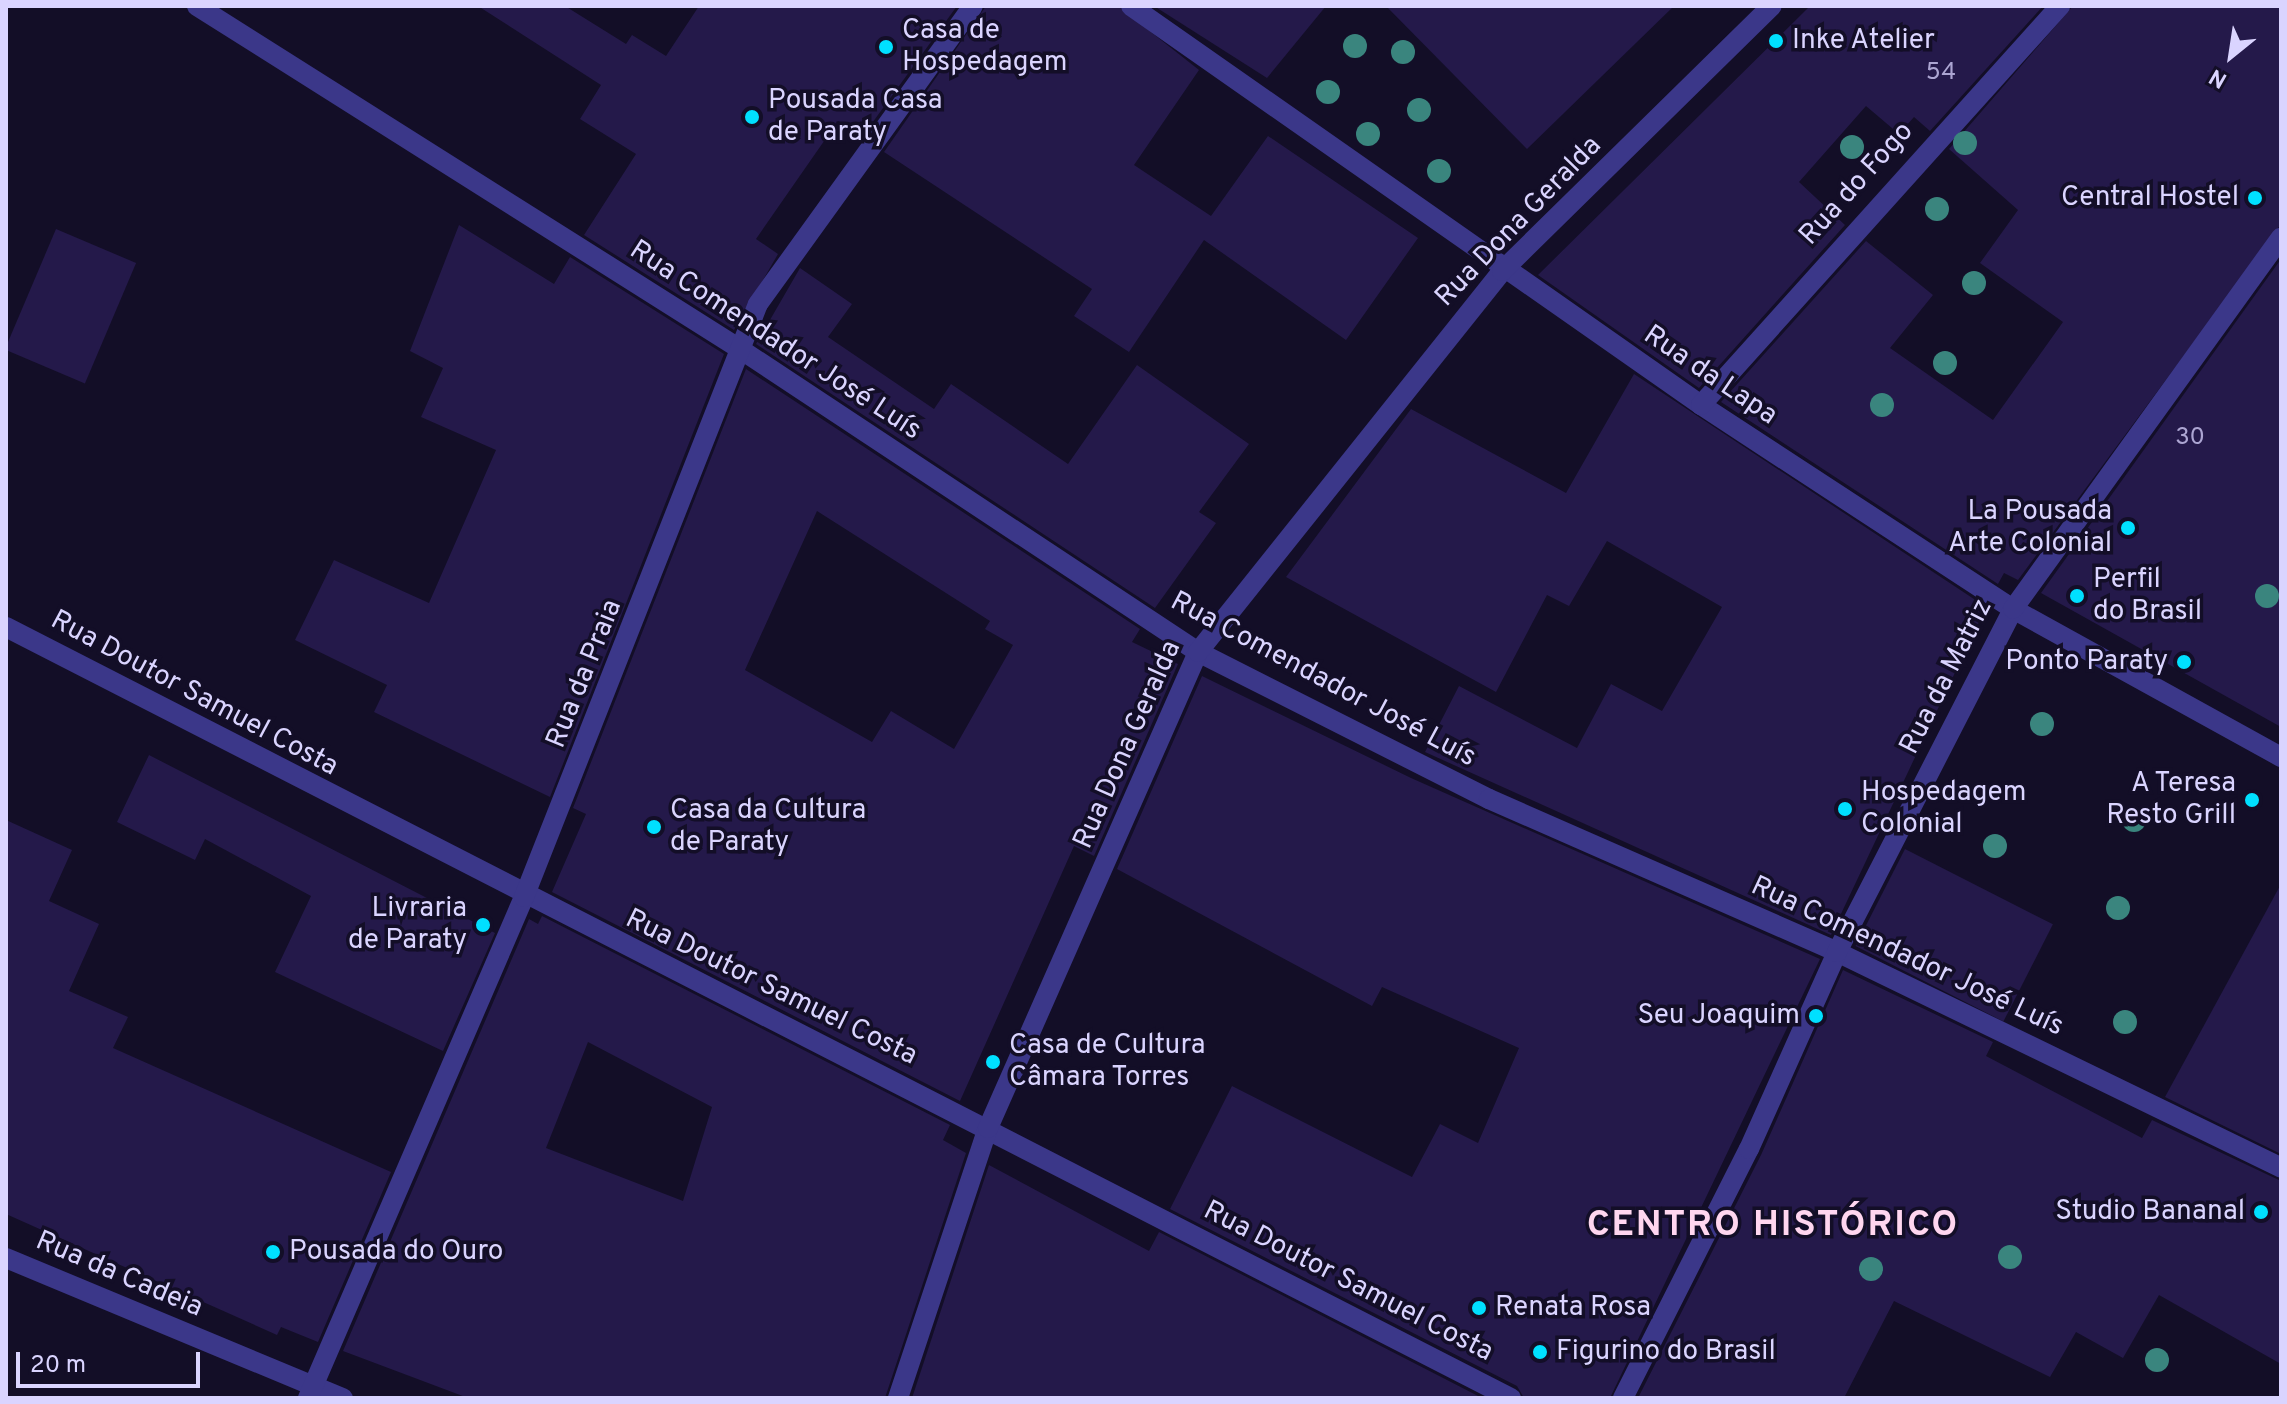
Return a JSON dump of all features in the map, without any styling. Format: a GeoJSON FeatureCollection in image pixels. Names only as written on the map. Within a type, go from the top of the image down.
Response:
{"type":"FeatureCollection","features":[{"type":"Feature","properties":{"kind":"street","name":"Rua Comendador José Luís"},"geometry":{"type":"LineString","coordinates":[[197,6],[740,349],[1198,652],[1489,799],[1837,952],[2281,1168]]}},
{"type":"Feature","properties":{"kind":"street","name":"Rua da Praia"},"geometry":{"type":"LineString","coordinates":[[311,1392],[524,897],[758,304],[973,6]]}},
{"type":"Feature","properties":{"kind":"street","name":"Rua da Lapa"},"geometry":{"type":"LineString","coordinates":[[1131,6],[1502,271],[2013,609],[2281,757]]}},
{"type":"Feature","properties":{"kind":"street","name":"Rua Dona Geralda"},"geometry":{"type":"LineString","coordinates":[[898,1398],[988,1128],[1198,652],[1502,271],[1772,6]]}},
{"type":"Feature","properties":{"kind":"street","name":"Rua do Fogo"},"geometry":{"type":"LineString","coordinates":[[1701,405],[2060,6]]}},
{"type":"Feature","properties":{"kind":"street","name":"Rua da Matriz"},"geometry":{"type":"LineString","coordinates":[[1623,1398],[1749,1149],[1837,952],[2013,609],[2281,237]]}},
{"type":"Feature","properties":{"kind":"street","name":"Rua Doutor Samuel Costa"},"geometry":{"type":"LineString","coordinates":[[6,627],[524,897],[988,1128],[1511,1398]]}},
{"type":"Feature","properties":{"kind":"street","name":"Rua da Cadeia"},"geometry":{"type":"LineString","coordinates":[[6,1258],[311,1392],[343,1398]]}},
{"type":"Feature","properties":{"kind":"building"},"geometry":{"type":"Polygon","coordinates":[[[478,6],[565,6],[626,44],[632,35],[666,56],[699,6],[957,6],[862,137],[838,121],[756,239],[778,254],[734,330],[584,235],[636,154],[580,119],[601,85],[478,6]]]}},
{"type":"Feature","properties":{"kind":"building"},"geometry":{"type":"Polygon","coordinates":[[[986,6],[1118,6],[1199,70],[1134,165],[1211,216],[1268,136],[1418,238],[1346,340],[1204,240],[1129,352],[1074,316],[1092,289],[884,152],[986,6]]]}},
{"type":"Feature","properties":{"kind":"building"},"geometry":{"type":"Polygon","coordinates":[[[1154,6],[1326,6],[1267,78],[1154,6]]]}},
{"type":"Feature","properties":{"kind":"building"},"geometry":{"type":"Polygon","coordinates":[[[1386,6],[1674,6],[1527,149],[1386,6]]]}},
{"type":"Feature","properties":{"kind":"building"},"geometry":{"type":"Polygon","coordinates":[[[1810,6],[2043,6],[1930,131],[1914,117],[1899,134],[1866,106],[1799,182],[1845,225],[1699,388],[1538,275],[1810,6]]]}},
{"type":"Feature","properties":{"kind":"building"},"geometry":{"type":"Polygon","coordinates":[[[2073,6],[2281,6],[2281,224],[2018,580],[2004,573],[1998,584],[1721,402],[1866,241],[1933,295],[1890,348],[1993,420],[2063,322],[1980,263],[2018,210],[1949,149],[2073,6]]]}},
{"type":"Feature","properties":{"kind":"building"},"geometry":{"type":"Polygon","coordinates":[[[459,225],[554,284],[570,257],[724,354],[550,797],[374,712],[387,685],[295,640],[334,560],[429,603],[496,450],[421,417],[443,368],[410,351],[459,225]]]}},
{"type":"Feature","properties":{"kind":"building"},"geometry":{"type":"Polygon","coordinates":[[[56,229],[136,263],[85,384],[6,350],[56,229]]]}},
{"type":"Feature","properties":{"kind":"building"},"geometry":{"type":"Polygon","coordinates":[[[2281,259],[2281,727],[2041,593],[2281,259]]]}},
{"type":"Feature","properties":{"kind":"building"},"geometry":{"type":"Polygon","coordinates":[[[800,268],[852,304],[828,337],[934,409],[951,384],[1068,464],[1137,365],[1249,444],[1199,512],[1216,523],[1155,608],[756,344],[800,268]]]}},
{"type":"Feature","properties":{"kind":"building"},"geometry":{"type":"Polygon","coordinates":[[[746,369],[1140,629],[1132,642],[1178,664],[1094,856],[1074,846],[960,1101],[552,892],[586,814],[573,808],[746,369]],[[817,511],[745,670],[872,742],[891,711],[954,749],[1013,645],[985,629],[990,621],[817,511]]]}},
{"type":"Feature","properties":{"kind":"building"},"geometry":{"type":"Polygon","coordinates":[[[1634,374],[1986,607],[1831,935],[1425,752],[1459,686],[1577,748],[1611,684],[1662,711],[1722,607],[1607,541],[1569,606],[1547,595],[1496,692],[1286,577],[1411,409],[1566,493],[1634,374]]]}},
{"type":"Feature","properties":{"kind":"building"},"geometry":{"type":"Polygon","coordinates":[[[1202,676],[1411,778],[1820,959],[1610,1398],[1524,1398],[1517,1386],[1170,1209],[1232,1086],[1412,1177],[1440,1124],[1478,1143],[1519,1048],[1382,987],[1372,1006],[1117,869],[1202,676]]]}},
{"type":"Feature","properties":{"kind":"building"},"geometry":{"type":"Polygon","coordinates":[[[149,755],[495,933],[443,1051],[275,972],[311,896],[205,839],[195,860],[117,822],[149,755]]]}},
{"type":"Feature","properties":{"kind":"building"},"geometry":{"type":"Polygon","coordinates":[[[6,820],[72,850],[49,901],[99,924],[69,991],[128,1017],[113,1048],[391,1172],[318,1342],[281,1327],[277,1335],[6,1214],[6,820]]]}},
{"type":"Feature","properties":{"kind":"building"},"geometry":{"type":"Polygon","coordinates":[[[1905,849],[2053,924],[2003,1021],[1856,946],[1905,849]]]}},
{"type":"Feature","properties":{"kind":"building"},"geometry":{"type":"Polygon","coordinates":[[[2281,884],[2281,1154],[2165,1097],[2281,884]]]}},
{"type":"Feature","properties":{"kind":"building"},"geometry":{"type":"Polygon","coordinates":[[[542,916],[950,1125],[943,1140],[966,1153],[885,1398],[468,1398],[343,1351],[529,919],[538,924],[542,916]],[[588,1042],[546,1148],[683,1201],[712,1107],[588,1042]]]}},
{"type":"Feature","properties":{"kind":"building"},"geometry":{"type":"Polygon","coordinates":[[[1843,970],[1993,1042],[1986,1056],[2142,1138],[2152,1120],[2281,1181],[2281,1364],[2159,1295],[2123,1358],[2076,1332],[2050,1377],[1894,1301],[1844,1398],[1638,1398],[1761,1155],[1843,970]]]}},
{"type":"Feature","properties":{"kind":"building"},"geometry":{"type":"Polygon","coordinates":[[[989,1165],[1149,1251],[1159,1232],[1482,1398],[912,1398],[989,1165]]]}},
{"type":"Feature","properties":{"kind":"place","name":"Inke Atelier"},"geometry":{"type":"Point","coordinates":[1776,41]}},
{"type":"Feature","properties":{"kind":"place","name":"Casa de Hospedagem"},"geometry":{"type":"Point","coordinates":[886,47]}},
{"type":"Feature","properties":{"kind":"place","name":"Pousada Casa de Paraty"},"geometry":{"type":"Point","coordinates":[752,117]}},
{"type":"Feature","properties":{"kind":"place","name":"Central Hostel"},"geometry":{"type":"Point","coordinates":[2255,198]}},
{"type":"Feature","properties":{"kind":"place","name":"La Pousada Arte Colonial"},"geometry":{"type":"Point","coordinates":[2128,528]}},
{"type":"Feature","properties":{"kind":"place","name":"Perfil do Brasil"},"geometry":{"type":"Point","coordinates":[2077,596]}},
{"type":"Feature","properties":{"kind":"place","name":"Ponto Paraty"},"geometry":{"type":"Point","coordinates":[2184,662]}},
{"type":"Feature","properties":{"kind":"place","name":"A Teresa Resto Grill"},"geometry":{"type":"Point","coordinates":[2252,800]}},
{"type":"Feature","properties":{"kind":"place","name":"Hospedagem Colonial"},"geometry":{"type":"Point","coordinates":[1845,809]}},
{"type":"Feature","properties":{"kind":"place","name":"Casa da Cultura de Paraty"},"geometry":{"type":"Point","coordinates":[654,827]}},
{"type":"Feature","properties":{"kind":"place","name":"Livraria de Paraty"},"geometry":{"type":"Point","coordinates":[483,925]}},
{"type":"Feature","properties":{"kind":"place","name":"Seu Joaquim"},"geometry":{"type":"Point","coordinates":[1816,1016]}},
{"type":"Feature","properties":{"kind":"place","name":"Casa de Cultura Câmara Torres"},"geometry":{"type":"Point","coordinates":[993,1062]}},
{"type":"Feature","properties":{"kind":"place","name":"Studio Bananal"},"geometry":{"type":"Point","coordinates":[2261,1212]}},
{"type":"Feature","properties":{"kind":"place","name":"Pousada do Ouro"},"geometry":{"type":"Point","coordinates":[273,1252]}},
{"type":"Feature","properties":{"kind":"place","name":"Renata Rosa"},"geometry":{"type":"Point","coordinates":[1479,1308]}},
{"type":"Feature","properties":{"kind":"place","name":"Figurino do Brasil"},"geometry":{"type":"Point","coordinates":[1540,1352]}},
{"type":"Feature","properties":{"kind":"district","name":"CENTRO HISTÓRICO"},"geometry":{"type":"Point","coordinates":[1773,1227]}}]}
